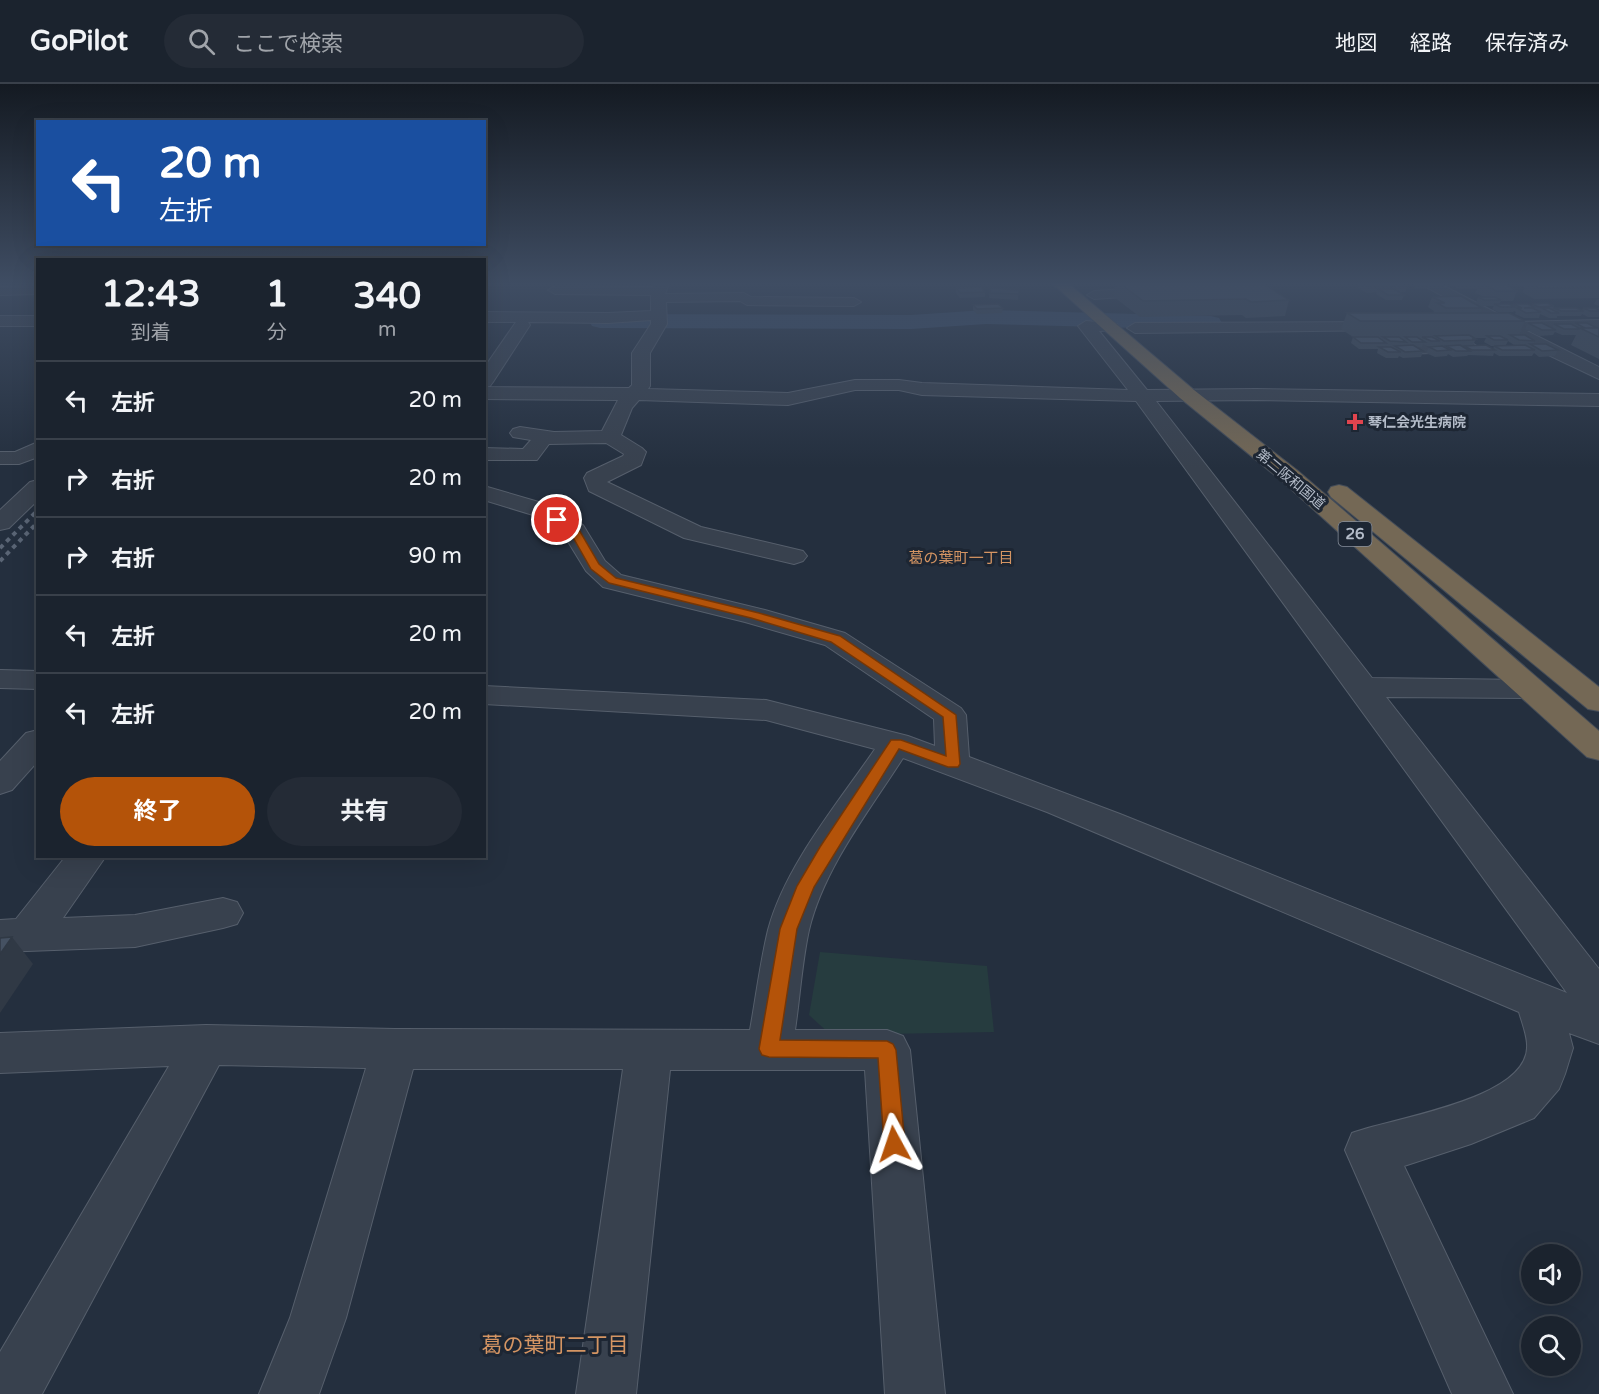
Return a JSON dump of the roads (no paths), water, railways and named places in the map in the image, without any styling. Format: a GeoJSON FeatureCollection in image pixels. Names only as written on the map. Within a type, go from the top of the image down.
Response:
{"type":"FeatureCollection","features":[{"type":"Feature","properties":{"kind":"highway","name":"第二阪和国道"},"geometry":{"type":"LineString","coordinates":[[1139,345],[1186,394],[1290,476],[1599,749]]}},
{"type":"Feature","properties":{"kind":"highway","name":"第二阪和国道"},"geometry":{"type":"LineString","coordinates":[[1148,345],[1218,394],[1597,699]]}},
{"type":"Feature","properties":{"kind":"street"},"geometry":{"type":"LineString","coordinates":[[486,379],[509,345]]}},
{"type":"Feature","properties":{"kind":"street"},"geometry":{"type":"LineString","coordinates":[[610,437],[623,406],[642,386],[641,353],[644,345]]}},
{"type":"Feature","properties":{"kind":"street"},"geometry":{"type":"LineString","coordinates":[[1101,345],[1363,687],[1599,1002]]}},
{"type":"Feature","properties":{"kind":"street"},"geometry":{"type":"LineString","coordinates":[[1390,349],[1415,352],[1485,348],[1480,345]]}},
{"type":"Feature","properties":{"kind":"street"},"geometry":{"type":"LineString","coordinates":[[1540,345],[1599,374]]}},
{"type":"Feature","properties":{"kind":"street"},"geometry":{"type":"LineString","coordinates":[[1516,348],[1546,348]]}},
{"type":"Feature","properties":{"kind":"street"},"geometry":{"type":"LineString","coordinates":[[486,349],[506,349]]}},
{"type":"Feature","properties":{"kind":"street"},"geometry":{"type":"LineString","coordinates":[[486,393],[632,394],[788,399],[855,385],[899,385],[922,389],[1142,396],[1218,394],[1599,400]]}},
{"type":"Feature","properties":{"kind":"street"},"geometry":{"type":"LineString","coordinates":[[498,434],[545,395]]}},
{"type":"Feature","properties":{"kind":"street"},"geometry":{"type":"LineString","coordinates":[[486,493],[512,479],[546,435],[498,434]]}},
{"type":"Feature","properties":{"kind":"street"},"geometry":{"type":"LineString","coordinates":[[543,438],[610,437],[635,452],[633,460],[595,478],[597,486],[693,533],[794,556]]}},
{"type":"Feature","properties":{"kind":"street"},"geometry":{"type":"LineString","coordinates":[[0,458],[19,458],[36,449]]}},
{"type":"Feature","properties":{"kind":"street"},"geometry":{"type":"LineString","coordinates":[[486,454],[529,455]]}},
{"type":"Feature","properties":{"kind":"street"},"geometry":{"type":"LineString","coordinates":[[486,493],[541,510],[574,530],[595,566],[612,581],[755,616],[835,639],[950,715],[953,764]]}},
{"type":"Feature","properties":{"kind":"street"},"geometry":{"type":"LineString","coordinates":[[0,503],[33,496]]}},
{"type":"Feature","properties":{"kind":"street"},"geometry":{"type":"LineString","coordinates":[[0,524],[33,496]]}},
{"type":"Feature","properties":{"kind":"street"},"geometry":{"type":"LineString","coordinates":[[0,679],[36,680]]}},
{"type":"Feature","properties":{"kind":"street"},"geometry":{"type":"LineString","coordinates":[[1363,687],[1530,689]]}},
{"type":"Feature","properties":{"kind":"street"},"geometry":{"type":"LineString","coordinates":[[486,695],[766,710],[809,719],[896,743],[1036,794],[1599,1025]]}},
{"type":"Feature","properties":{"kind":"street"},"geometry":{"type":"LineString","coordinates":[[1,780],[36,742]]}},
{"type":"Feature","properties":{"kind":"street"},"geometry":{"type":"LineString","coordinates":[[769,1049],[789,929],[806,886],[825,851],[896,743]]}},
{"type":"Feature","properties":{"kind":"street"},"geometry":{"type":"LineString","coordinates":[[14,935],[85,858]]}},
{"type":"Feature","properties":{"kind":"street"},"geometry":{"type":"LineString","coordinates":[[14,935],[135,931],[223,913]]}},
{"type":"Feature","properties":{"kind":"street"},"geometry":{"type":"LineString","coordinates":[[1483,1394],[1370,1150],[1410,1142],[1461,1125],[1517,1102],[1542,1074],[1550,1048],[1539,1001]]}},
{"type":"Feature","properties":{"kind":"street"},"geometry":{"type":"LineString","coordinates":[[0,1033],[5,1033],[0,1052],[206,1045],[395,1049],[887,1050],[915,1394]]}},
{"type":"Feature","properties":{"kind":"street"},"geometry":{"type":"LineString","coordinates":[[9,1394],[206,1045]]}},
{"type":"Feature","properties":{"kind":"street"},"geometry":{"type":"LineString","coordinates":[[288,1394],[318,1318],[395,1049]]}},
{"type":"Feature","properties":{"kind":"street"},"geometry":{"type":"LineString","coordinates":[[606,1394],[649,1049]]}},
{"type":"Feature","properties":{"kind":"railway"},"geometry":{"type":"LineString","coordinates":[[0,548],[36,512]]}},
{"type":"Feature","properties":{"kind":"railway"},"geometry":{"type":"LineString","coordinates":[[0,561],[36,524]]}},
{"type":"Feature","properties":{"kind":"place","name":"琴仁会光生病院"},"geometry":{"type":"Point","coordinates":[1355,422]}},
{"type":"Feature","properties":{"kind":"district","name":"葛の葉町一丁目"},"geometry":{"type":"Point","coordinates":[961,558]}},
{"type":"Feature","properties":{"kind":"district","name":"葛の葉町二丁目"},"geometry":{"type":"Point","coordinates":[555,1345]}}]}
